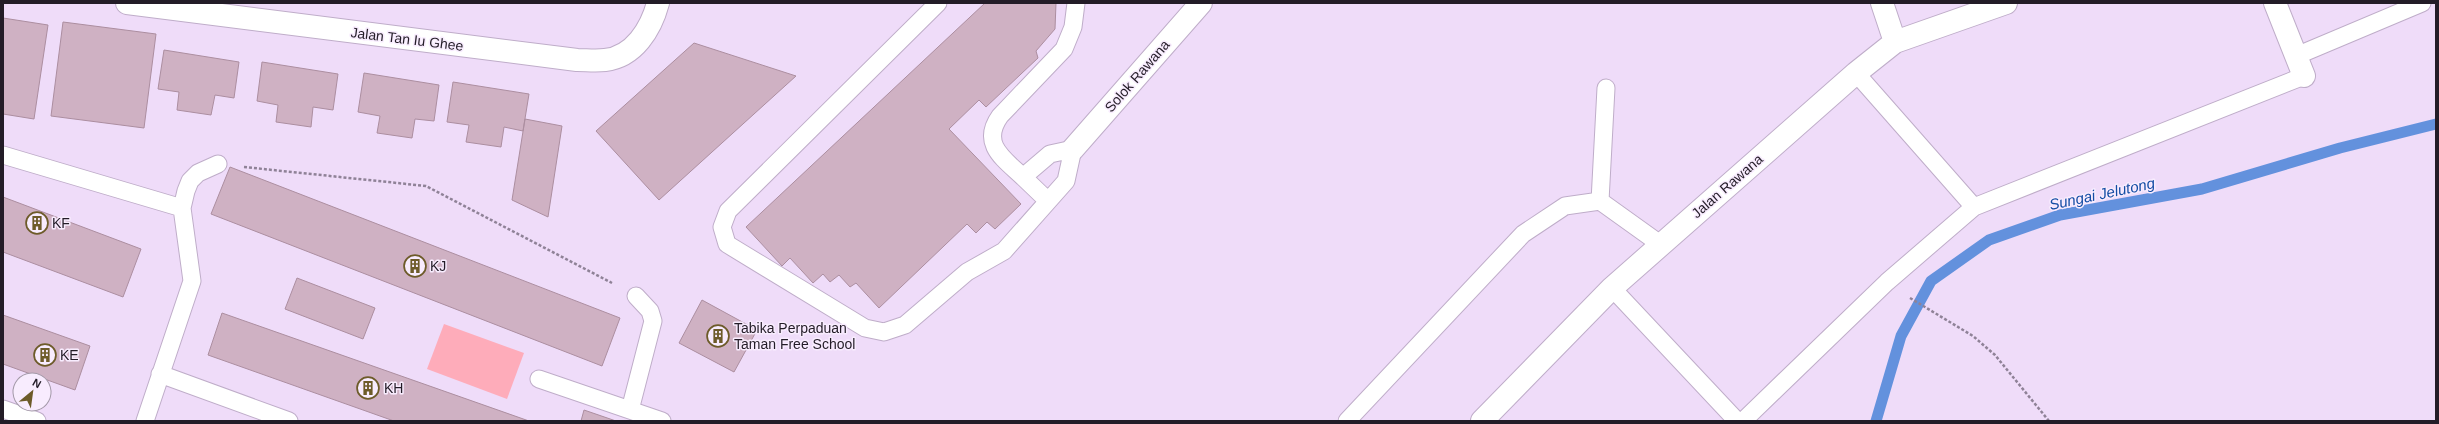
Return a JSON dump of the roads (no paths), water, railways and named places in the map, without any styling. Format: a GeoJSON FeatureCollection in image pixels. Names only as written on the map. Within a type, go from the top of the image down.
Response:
{"type":"FeatureCollection","features":[{"type":"Feature","properties":{"kind":"street","name":"Jalan Tan Iu Ghee"},"geometry":{"type":"LineString","coordinates":[[127,3],[584,60],[606,60],[627,52],[644,36],[654,17],[658,3]]}},
{"type":"Feature","properties":{"kind":"street","name":"Solok Rawana"},"geometry":{"type":"LineString","coordinates":[[1073,149],[1201,3]]}},
{"type":"Feature","properties":{"kind":"street"},"geometry":{"type":"LineString","coordinates":[[1882,3],[1895,42]]}},
{"type":"Feature","properties":{"kind":"street","name":"Jalan Rawana"},"geometry":{"type":"LineString","coordinates":[[1482,421],[1612,288],[1660,244],[1856,73],[1895,42],[2006,3]]}},
{"type":"Feature","properties":{"kind":"street"},"geometry":{"type":"LineString","coordinates":[[2275,3],[2304,76]]}},
{"type":"Feature","properties":{"kind":"lane"},"geometry":{"type":"LineString","coordinates":[[938,3],[728,210],[722,227],[727,244],[865,328],[884,332],[905,325],[967,272],[1004,251],[1066,181],[1073,149],[1050,154],[1023,177]]}},
{"type":"Feature","properties":{"kind":"lane"},"geometry":{"type":"LineString","coordinates":[[1048,201],[994,149],[992,136],[994,124],[1064,49],[1074,27],[1076,3]]}},
{"type":"Feature","properties":{"kind":"lane"},"geometry":{"type":"LineString","coordinates":[[2296,56],[2422,3]]}},
{"type":"Feature","properties":{"kind":"lane"},"geometry":{"type":"LineString","coordinates":[[1856,73],[1974,207]]}},
{"type":"Feature","properties":{"kind":"lane"},"geometry":{"type":"LineString","coordinates":[[1743,421],[1887,282],[1974,207],[2304,76]]}},
{"type":"Feature","properties":{"kind":"lane"},"geometry":{"type":"LineString","coordinates":[[1600,201],[1606,88]]}},
{"type":"Feature","properties":{"kind":"lane"},"geometry":{"type":"LineString","coordinates":[[3,155],[182,208]]}},
{"type":"Feature","properties":{"kind":"lane"},"geometry":{"type":"LineString","coordinates":[[145,421],[192,281],[182,208],[190,181],[198,173],[218,164]]}},
{"type":"Feature","properties":{"kind":"lane"},"geometry":{"type":"LineString","coordinates":[[1348,421],[1523,234],[1565,206],[1600,201],[1660,244]]}},
{"type":"Feature","properties":{"kind":"lane"},"geometry":{"type":"LineString","coordinates":[[1612,288],[1737,421]]}},
{"type":"Feature","properties":{"kind":"lane"},"geometry":{"type":"LineString","coordinates":[[630,410],[653,322],[650,311],[636,296]]}},
{"type":"Feature","properties":{"kind":"lane"},"geometry":{"type":"LineString","coordinates":[[160,374],[289,421]]}},
{"type":"Feature","properties":{"kind":"lane"},"geometry":{"type":"LineString","coordinates":[[539,379],[662,421]]}},
{"type":"Feature","properties":{"kind":"lane"},"geometry":{"type":"LineString","coordinates":[[3,409],[37,421]]}},
{"type":"Feature","properties":{"kind":"waterway","name":"Sungai Jelutong"},"geometry":{"type":"LineString","coordinates":[[1876,421],[1901,336],[1931,281],[1989,240],[2060,215],[2202,189],[2340,148],[2436,124]]}},
{"type":"Feature","properties":{"kind":"place","name":"KF"},"geometry":{"type":"Point","coordinates":[37,223]}},
{"type":"Feature","properties":{"kind":"place","name":"KJ"},"geometry":{"type":"Point","coordinates":[415,266]}},
{"type":"Feature","properties":{"kind":"place","name":"Tabika Perpaduan Taman Free School"},"geometry":{"type":"Point","coordinates":[718,336]}},
{"type":"Feature","properties":{"kind":"place","name":"KE"},"geometry":{"type":"Point","coordinates":[45,355]}},
{"type":"Feature","properties":{"kind":"place","name":"KH"},"geometry":{"type":"Point","coordinates":[368,388]}}]}
